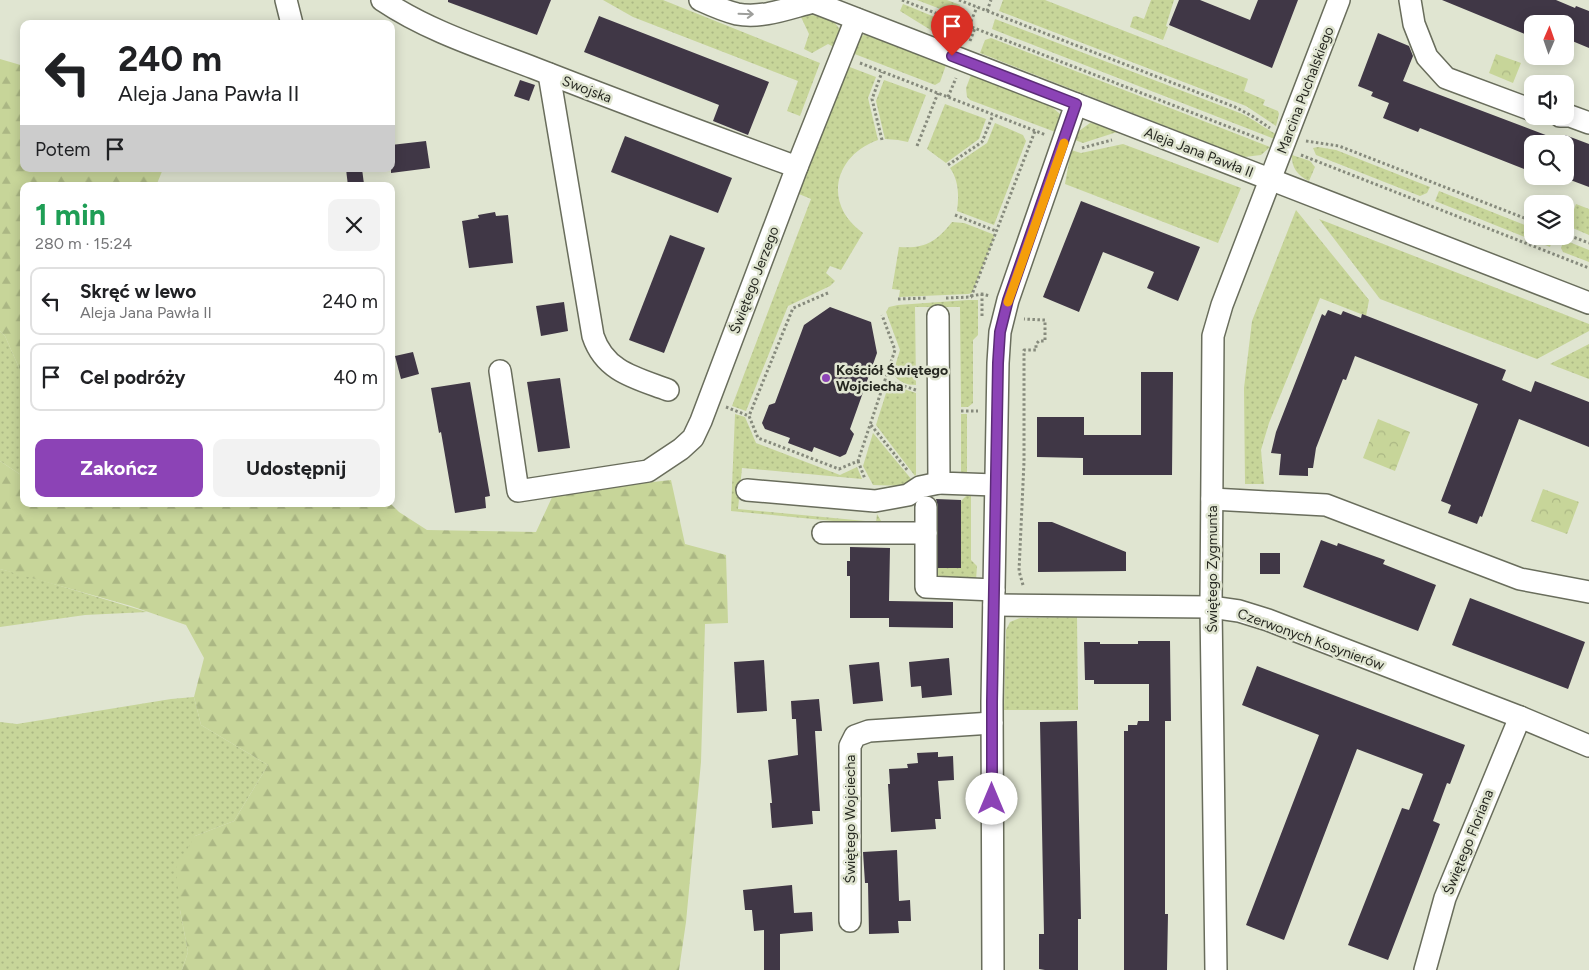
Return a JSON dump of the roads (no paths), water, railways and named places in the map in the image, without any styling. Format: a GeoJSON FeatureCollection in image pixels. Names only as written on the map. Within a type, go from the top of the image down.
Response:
{"type":"FeatureCollection","features":[{"type":"Feature","properties":{"kind":"street"},"geometry":{"type":"LineString","coordinates":[[286,0],[291,20]]}},
{"type":"Feature","properties":{"kind":"street","name":"Swojska"},"geometry":{"type":"LineString","coordinates":[[382,0],[432,29],[796,167]]}},
{"type":"Feature","properties":{"kind":"street"},"geometry":{"type":"LineString","coordinates":[[700,0],[736,14],[750,15],[765,14],[811,1]]}},
{"type":"Feature","properties":{"kind":"street","name":"Marcina Puchalskiego"},"geometry":{"type":"LineString","coordinates":[[1270,179],[1339,0]]}},
{"type":"Feature","properties":{"kind":"street"},"geometry":{"type":"LineString","coordinates":[[1410,0],[1414,24],[1427,57],[1446,78],[1524,107]]}},
{"type":"Feature","properties":{"kind":"street","name":"Aleja Jana Pawła II"},"geometry":{"type":"LineString","coordinates":[[811,1],[1589,303]]}},
{"type":"Feature","properties":{"kind":"street","name":"Świętego Jerzego"},"geometry":{"type":"LineString","coordinates":[[500,372],[518,491],[648,471],[681,449],[693,438],[796,167],[856,19]]}},
{"type":"Feature","properties":{"kind":"street"},"geometry":{"type":"LineString","coordinates":[[549,74],[593,336],[597,350],[608,363],[622,372],[668,390]]}},
{"type":"Feature","properties":{"kind":"street"},"geometry":{"type":"LineString","coordinates":[[993,970],[992,723],[995,485],[1000,332],[1008,300],[1076,104]]}},
{"type":"Feature","properties":{"kind":"street"},"geometry":{"type":"LineString","coordinates":[[1574,117],[1589,123]]}},
{"type":"Feature","properties":{"kind":"street","name":"Świętego Zygmunta"},"geometry":{"type":"LineString","coordinates":[[1216,970],[1211,607],[1213,336],[1222,305],[1270,179]]}},
{"type":"Feature","properties":{"kind":"street"},"geometry":{"type":"LineString","coordinates":[[930,485],[935,304]]}},
{"type":"Feature","properties":{"kind":"street"},"geometry":{"type":"LineString","coordinates":[[746,490],[875,501],[908,495],[930,485],[995,485]]}},
{"type":"Feature","properties":{"kind":"street"},"geometry":{"type":"LineString","coordinates":[[1212,498],[1326,505],[1520,579],[1589,592]]}},
{"type":"Feature","properties":{"kind":"street"},"geometry":{"type":"LineString","coordinates":[[823,533],[926,533],[926,507]]}},
{"type":"Feature","properties":{"kind":"street","name":"Czerwonych Kosynierów"},"geometry":{"type":"LineString","coordinates":[[926,533],[926,588],[994,597],[1211,607],[1239,611],[1268,620],[1588,742]]}},
{"type":"Feature","properties":{"kind":"street","name":"Świętego Floriana"},"geometry":{"type":"LineString","coordinates":[[1424,970],[1445,898],[1520,717]]}},
{"type":"Feature","properties":{"kind":"street","name":"Świętego Wojciecha"},"geometry":{"type":"LineString","coordinates":[[850,921],[850,746],[854,736],[870,731],[992,723]]}},
{"type":"Feature","properties":{"kind":"place","name":"Kościół Świętego Wojciecha"},"geometry":{"type":"Point","coordinates":[826,378]}}]}
